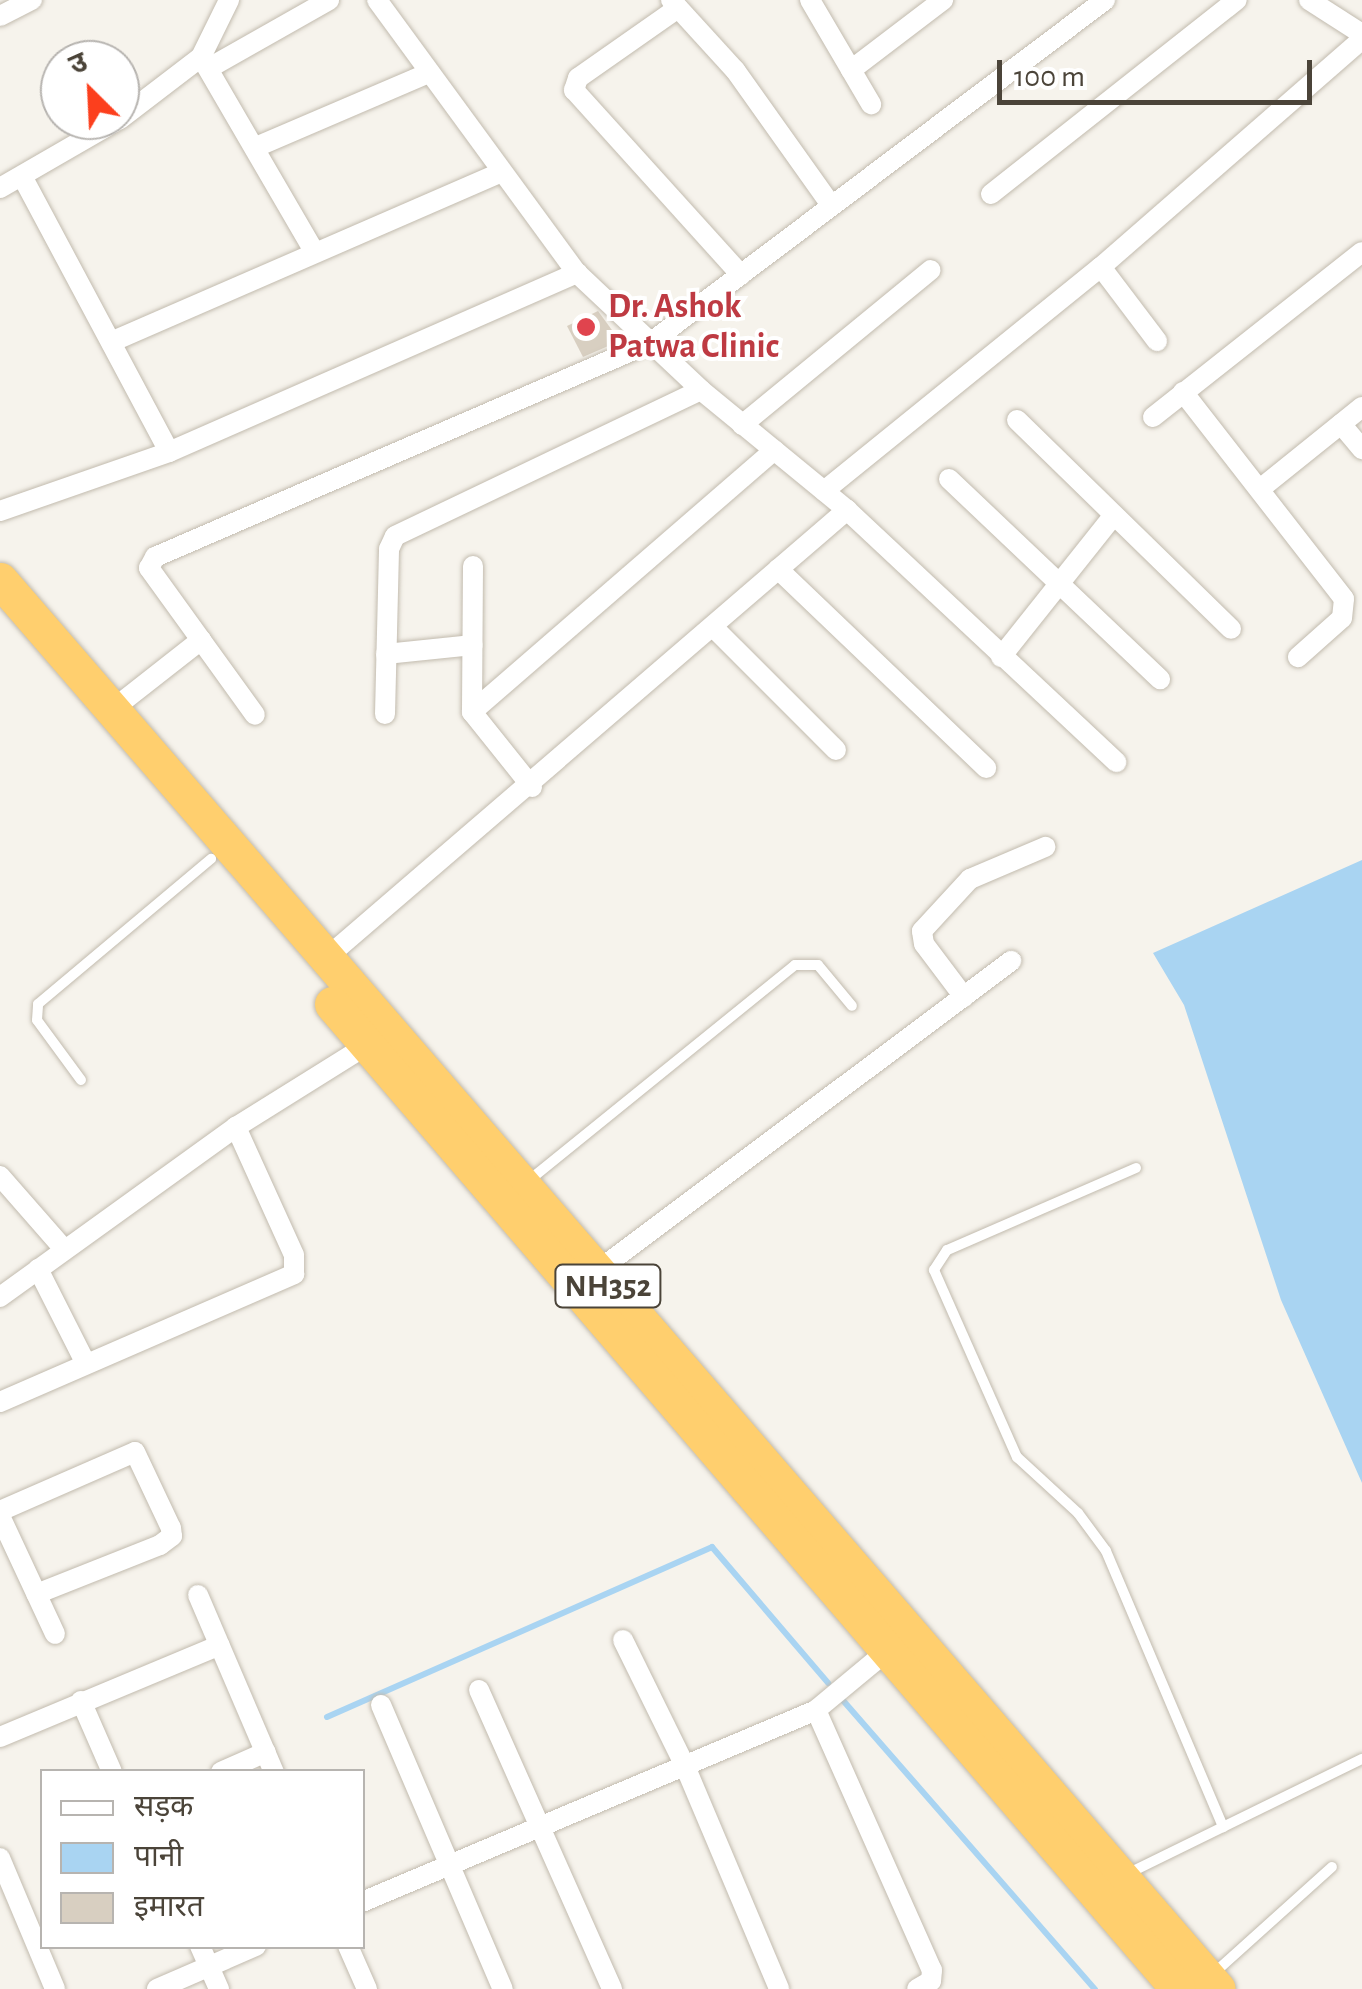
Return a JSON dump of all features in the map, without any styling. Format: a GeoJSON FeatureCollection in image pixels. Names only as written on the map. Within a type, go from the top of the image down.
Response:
{"type":"FeatureCollection","features":[{"type":"Feature","properties":{"kind":"highway","name":"NH352"},"geometry":{"type":"LineString","coordinates":[[0,580],[522,1186],[581,1269]]}},
{"type":"Feature","properties":{"kind":"highway","name":"NH352"},"geometry":{"type":"LineString","coordinates":[[0,610],[366,1045],[581,1269],[1185,1979]]}},
{"type":"Feature","properties":{"kind":"highway","name":"NH352"},"geometry":{"type":"LineString","coordinates":[[897,1641],[1121,1876],[1185,1979]]}},
{"type":"Feature","properties":{"kind":"street"},"geometry":{"type":"LineString","coordinates":[[0,16],[32,0]]}},
{"type":"Feature","properties":{"kind":"street"},"geometry":{"type":"LineString","coordinates":[[205,62],[229,0]]}},
{"type":"Feature","properties":{"kind":"street"},"geometry":{"type":"LineString","coordinates":[[140,106],[205,62],[329,0]]}},
{"type":"Feature","properties":{"kind":"street"},"geometry":{"type":"LineString","coordinates":[[377,0],[426,74],[577,273],[701,390],[847,510],[1116,762]]}},
{"type":"Feature","properties":{"kind":"street"},"geometry":{"type":"LineString","coordinates":[[810,0],[871,104]]}},
{"type":"Feature","properties":{"kind":"street"},"geometry":{"type":"LineString","coordinates":[[851,70],[943,0]]}},
{"type":"Feature","properties":{"kind":"street"},"geometry":{"type":"LineString","coordinates":[[255,715],[150,568],[155,557],[650,343],[1105,0]]}},
{"type":"Feature","properties":{"kind":"street"},"geometry":{"type":"LineString","coordinates":[[991,194],[1237,0]]}},
{"type":"Feature","properties":{"kind":"street"},"geometry":{"type":"LineString","coordinates":[[824,492],[1101,267],[1362,37],[1309,0]]}},
{"type":"Feature","properties":{"kind":"street"},"geometry":{"type":"LineString","coordinates":[[740,275],[574,90],[578,78],[674,4],[735,70],[831,205]]}},
{"type":"Feature","properties":{"kind":"street"},"geometry":{"type":"LineString","coordinates":[[205,62],[314,250]]}},
{"type":"Feature","properties":{"kind":"street"},"geometry":{"type":"LineString","coordinates":[[256,147],[426,74]]}},
{"type":"Feature","properties":{"kind":"street"},"geometry":{"type":"LineString","coordinates":[[0,188],[86,140]]}},
{"type":"Feature","properties":{"kind":"street"},"geometry":{"type":"LineString","coordinates":[[111,342],[314,250],[500,173]]}},
{"type":"Feature","properties":{"kind":"street"},"geometry":{"type":"LineString","coordinates":[[24,178],[169,452]]}},
{"type":"Feature","properties":{"kind":"street"},"geometry":{"type":"LineString","coordinates":[[1153,418],[1362,252]]}},
{"type":"Feature","properties":{"kind":"street"},"geometry":{"type":"LineString","coordinates":[[1101,267],[1157,341]]}},
{"type":"Feature","properties":{"kind":"street"},"geometry":{"type":"LineString","coordinates":[[742,424],[931,270]]}},
{"type":"Feature","properties":{"kind":"street"},"geometry":{"type":"LineString","coordinates":[[0,511],[169,452],[577,273]]}},
{"type":"Feature","properties":{"kind":"street"},"geometry":{"type":"LineString","coordinates":[[385,714],[389,545],[400,532],[701,390]]}},
{"type":"Feature","properties":{"kind":"street"},"geometry":{"type":"LineString","coordinates":[[1182,392],[1347,608],[1298,657]]}},
{"type":"Feature","properties":{"kind":"street"},"geometry":{"type":"LineString","coordinates":[[1260,490],[1362,407]]}},
{"type":"Feature","properties":{"kind":"street"},"geometry":{"type":"LineString","coordinates":[[1016,420],[1231,629]]}},
{"type":"Feature","properties":{"kind":"street"},"geometry":{"type":"LineString","coordinates":[[1341,424],[1362,449]]}},
{"type":"Feature","properties":{"kind":"street"},"geometry":{"type":"LineString","coordinates":[[472,712],[774,450]]}},
{"type":"Feature","properties":{"kind":"street"},"geometry":{"type":"LineString","coordinates":[[949,480],[1160,679]]}},
{"type":"Feature","properties":{"kind":"street"},"geometry":{"type":"LineString","coordinates":[[324,959],[714,630],[847,510]]}},
{"type":"Feature","properties":{"kind":"street"},"geometry":{"type":"LineString","coordinates":[[1001,657],[1114,516]]}},
{"type":"Feature","properties":{"kind":"street"},"geometry":{"type":"LineString","coordinates":[[473,566],[472,712],[532,786]]}},
{"type":"Feature","properties":{"kind":"street"},"geometry":{"type":"LineString","coordinates":[[778,569],[986,768]]}},
{"type":"Feature","properties":{"kind":"street"},"geometry":{"type":"LineString","coordinates":[[714,630],[836,750]]}},
{"type":"Feature","properties":{"kind":"street"},"geometry":{"type":"LineString","coordinates":[[113,710],[201,640]]}},
{"type":"Feature","properties":{"kind":"street"},"geometry":{"type":"LineString","coordinates":[[386,654],[473,646]]}},
{"type":"Feature","properties":{"kind":"street"},"geometry":{"type":"LineString","coordinates":[[964,997],[924,944],[922,931],[970,880],[1045,847]]}},
{"type":"Feature","properties":{"kind":"street"},"geometry":{"type":"LineString","coordinates":[[581,1269],[1011,961]]}},
{"type":"Feature","properties":{"kind":"street"},"geometry":{"type":"LineString","coordinates":[[0,1297],[236,1127],[366,1045]]}},
{"type":"Feature","properties":{"kind":"street"},"geometry":{"type":"LineString","coordinates":[[0,1402],[294,1274],[294,1255],[236,1127]]}},
{"type":"Feature","properties":{"kind":"street"},"geometry":{"type":"LineString","coordinates":[[0,1176],[64,1249]]}},
{"type":"Feature","properties":{"kind":"street"},"geometry":{"type":"LineString","coordinates":[[38,1269],[86,1364]]}},
{"type":"Feature","properties":{"kind":"street"},"geometry":{"type":"LineString","coordinates":[[36,1594],[166,1542],[172,1533],[140,1457],[131,1452],[0,1513],[7,1555],[36,1594],[56,1634]]}},
{"type":"Feature","properties":{"kind":"street"},"geometry":{"type":"LineString","coordinates":[[198,1595],[270,1762],[236,1769]]}},
{"type":"Feature","properties":{"kind":"street"},"geometry":{"type":"LineString","coordinates":[[623,1640],[686,1766],[779,1989]]}},
{"type":"Feature","properties":{"kind":"street"},"geometry":{"type":"LineString","coordinates":[[365,1901],[816,1710],[897,1641]]}},
{"type":"Feature","properties":{"kind":"street"},"geometry":{"type":"LineString","coordinates":[[0,1737],[220,1645]]}},
{"type":"Feature","properties":{"kind":"street"},"geometry":{"type":"LineString","coordinates":[[480,1690],[612,1989]]}},
{"type":"Feature","properties":{"kind":"street"},"geometry":{"type":"LineString","coordinates":[[81,1701],[111,1769]]}},
{"type":"Feature","properties":{"kind":"street"},"geometry":{"type":"LineString","coordinates":[[381,1706],[502,1989]]}},
{"type":"Feature","properties":{"kind":"street"},"geometry":{"type":"LineString","coordinates":[[816,1710],[932,1970],[927,1986]]}},
{"type":"Feature","properties":{"kind":"street"},"geometry":{"type":"LineString","coordinates":[[0,1858],[53,1988]]}},
{"type":"Feature","properties":{"kind":"street"},"geometry":{"type":"LineString","coordinates":[[157,1989],[204,1956],[240,1949]]}},
{"type":"Feature","properties":{"kind":"street"},"geometry":{"type":"LineString","coordinates":[[349,1949],[367,1989]]}},
{"type":"Feature","properties":{"kind":"street"},"geometry":{"type":"LineString","coordinates":[[204,1956],[218,1989]]}},
{"type":"Feature","properties":{"kind":"lane"},"geometry":{"type":"LineString","coordinates":[[80,1080],[38,1023],[38,1004],[211,859]]}},
{"type":"Feature","properties":{"kind":"lane"},"geometry":{"type":"LineString","coordinates":[[522,1186],[795,964],[818,965],[852,1006]]}},
{"type":"Feature","properties":{"kind":"lane"},"geometry":{"type":"LineString","coordinates":[[1136,1168],[948,1250],[934,1260],[934,1270],[1017,1456],[1078,1513],[1106,1551],[1224,1827]]}},
{"type":"Feature","properties":{"kind":"lane"},"geometry":{"type":"LineString","coordinates":[[1121,1876],[1362,1759]]}},
{"type":"Feature","properties":{"kind":"lane"},"geometry":{"type":"LineString","coordinates":[[1185,1979],[1332,1866]]}},
{"type":"Feature","properties":{"kind":"water"},"geometry":{"type":"Polygon","coordinates":[[[1362,860],[1362,1483],[1281,1300],[1184,1005],[1153,953],[1362,860]]]}},
{"type":"Feature","properties":{"kind":"building"},"geometry":{"type":"Polygon","coordinates":[[[598,311],[620,341],[583,357],[567,326],[598,311]]]}},
{"type":"Feature","properties":{"kind":"waterway"},"geometry":{"type":"LineString","coordinates":[[327,1717],[712,1547],[828,1683]]}},
{"type":"Feature","properties":{"kind":"waterway"},"geometry":{"type":"LineString","coordinates":[[840,1697],[1095,1989]]}},
{"type":"Feature","properties":{"kind":"place","name":"Dr. Ashok Patwa Clinic"},"geometry":{"type":"Point","coordinates":[586,327]}}]}
